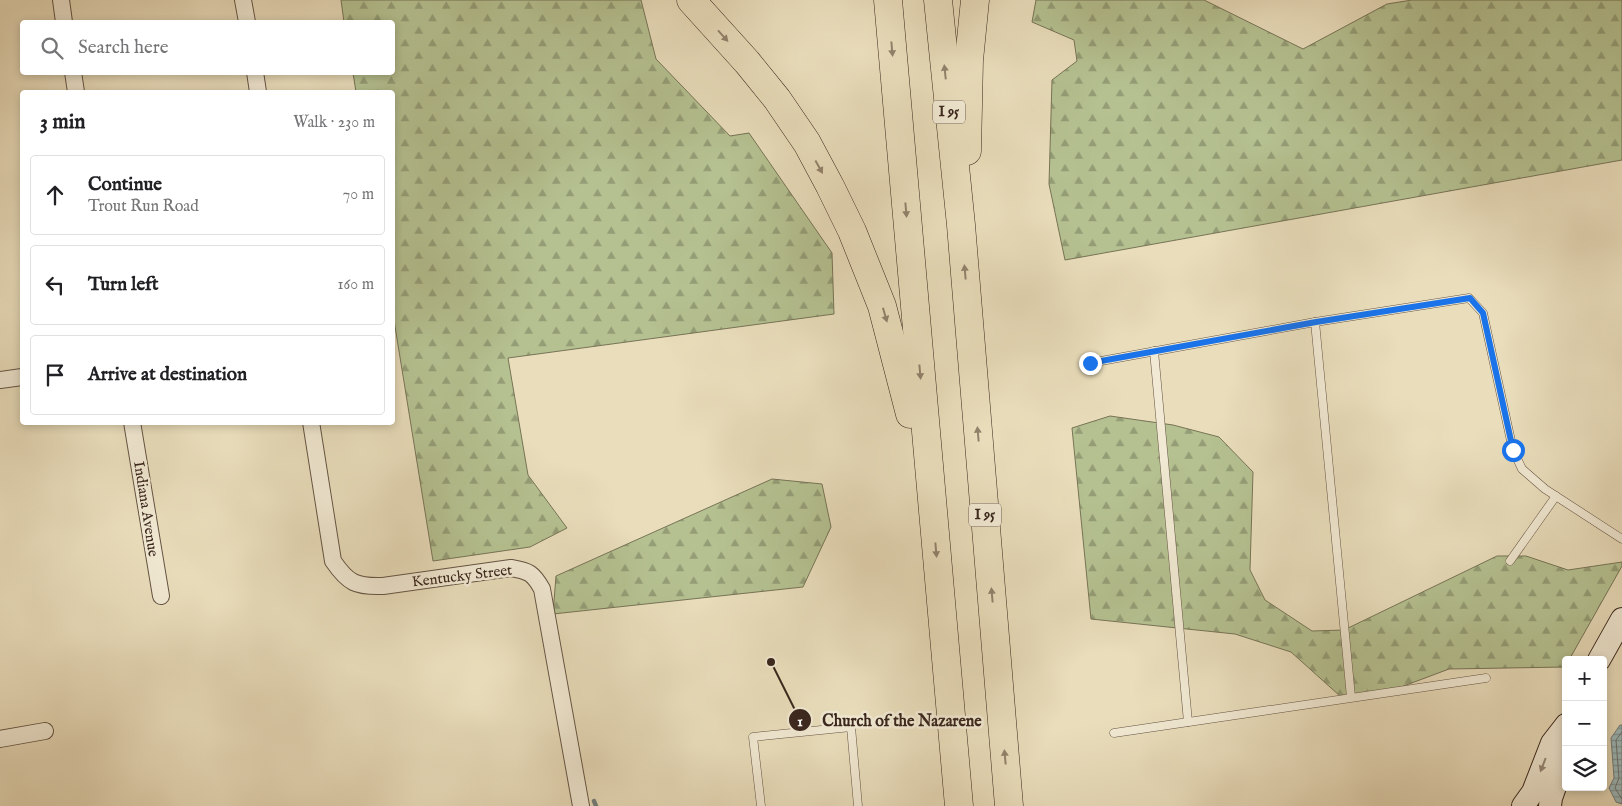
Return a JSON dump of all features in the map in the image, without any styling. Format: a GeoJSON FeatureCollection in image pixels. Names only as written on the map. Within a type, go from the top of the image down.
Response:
{"type":"FeatureCollection","features":[{"type":"Feature","properties":{"kind":"highway"},"geometry":{"type":"LineString","coordinates":[[691,0],[747,62],[807,143],[852,231],[882,306],[932,502]]}},
{"type":"Feature","properties":{"kind":"highway"},"geometry":{"type":"LineString","coordinates":[[888,0],[959,806]]}},
{"type":"Feature","properties":{"kind":"highway","name":"I 95"},"geometry":{"type":"LineString","coordinates":[[938,0],[961,225],[1009,806]]}},
{"type":"Feature","properties":{"kind":"highway"},"geometry":{"type":"LineString","coordinates":[[961,225],[969,128],[969,60],[975,0]]}},
{"type":"Feature","properties":{"kind":"street"},"geometry":{"type":"LineString","coordinates":[[60,0],[64,20]]}},
{"type":"Feature","properties":{"kind":"street"},"geometry":{"type":"LineString","coordinates":[[243,0],[247,20]]}},
{"type":"Feature","properties":{"kind":"street"},"geometry":{"type":"LineString","coordinates":[[73,75],[76,90]]}},
{"type":"Feature","properties":{"kind":"street"},"geometry":{"type":"LineString","coordinates":[[255,75],[258,90]]}},
{"type":"Feature","properties":{"kind":"street"},"geometry":{"type":"LineString","coordinates":[[0,380],[20,377]]}},
{"type":"Feature","properties":{"kind":"street","name":"Indiana Avenue"},"geometry":{"type":"LineString","coordinates":[[132,425],[161,596]]}},
{"type":"Feature","properties":{"kind":"street","name":"Kentucky Street"},"geometry":{"type":"LineString","coordinates":[[311,425],[333,561],[342,575],[352,582],[367,587],[383,586],[511,568],[528,571],[536,579],[542,590],[581,806]]}},
{"type":"Feature","properties":{"kind":"street"},"geometry":{"type":"LineString","coordinates":[[1601,656],[1622,619]]}},
{"type":"Feature","properties":{"kind":"street"},"geometry":{"type":"LineString","coordinates":[[1523,806],[1533,792],[1552,743],[1562,730]]}},
{"type":"Feature","properties":{"kind":"street"},"geometry":{"type":"LineString","coordinates":[[0,739],[45,731]]}},
{"type":"Feature","properties":{"kind":"street"},"geometry":{"type":"LineString","coordinates":[[1550,806],[1562,767]]}},
{"type":"Feature","properties":{"kind":"lane"},"geometry":{"type":"LineString","coordinates":[[1090,363],[1316,322],[1470,298],[1483,313],[1513,450],[1522,469],[1544,489],[1622,538]]}},
{"type":"Feature","properties":{"kind":"lane"},"geometry":{"type":"LineString","coordinates":[[1316,322],[1351,697]]}},
{"type":"Feature","properties":{"kind":"lane"},"geometry":{"type":"LineString","coordinates":[[1154,351],[1188,722]]}},
{"type":"Feature","properties":{"kind":"lane"},"geometry":{"type":"LineString","coordinates":[[1510,561],[1556,496]]}},
{"type":"Feature","properties":{"kind":"lane"},"geometry":{"type":"LineString","coordinates":[[1114,733],[1486,678]]}},
{"type":"Feature","properties":{"kind":"lane"},"geometry":{"type":"LineString","coordinates":[[761,806],[753,737],[851,727],[858,806]]}},
{"type":"Feature","properties":{"kind":"green space"},"geometry":{"type":"Polygon","coordinates":[[[341,0],[641,0],[656,59],[730,136],[749,133],[832,253],[834,314],[508,358],[528,475],[567,528],[530,547],[433,561],[395,326],[395,90],[356,90],[353,75],[395,75],[395,20],[344,20],[341,0]]]}},
{"type":"Feature","properties":{"kind":"green space"},"geometry":{"type":"Polygon","coordinates":[[[1036,0],[1204,0],[1303,49],[1387,4],[1412,0],[1622,0],[1622,160],[1065,260],[1049,184],[1052,80],[1077,61],[1074,40],[1032,22],[1036,0]]]}},
{"type":"Feature","properties":{"kind":"green space"},"geometry":{"type":"Polygon","coordinates":[[[1110,416],[1173,425],[1219,437],[1253,472],[1250,570],[1265,600],[1312,631],[1344,630],[1497,556],[1526,556],[1568,570],[1622,562],[1622,566],[1571,656],[1562,656],[1562,667],[1449,669],[1377,696],[1340,696],[1291,652],[1235,634],[1091,619],[1072,428],[1110,416]]]}},
{"type":"Feature","properties":{"kind":"green space"},"geometry":{"type":"Polygon","coordinates":[[[772,479],[822,484],[831,527],[803,587],[553,614],[556,576],[772,479]]]}},
{"type":"Feature","properties":{"kind":"water"},"geometry":{"type":"Polygon","coordinates":[[[1620,725],[1622,725],[1622,804],[1616,802],[1609,788],[1614,778],[1611,738],[1620,725]]]}},
{"type":"Feature","properties":{"kind":"waterway"},"geometry":{"type":"LineString","coordinates":[[594,801],[596,806]]}},
{"type":"Feature","properties":{"kind":"place","name":"Church of the Nazarene"},"geometry":{"type":"Point","coordinates":[771,662]}},
{"type":"Feature","properties":{"kind":"route"},"geometry":{"type":"LineString","coordinates":[[1090,363],[1316,322],[1470,298],[1483,313],[1513,450]]}}]}
